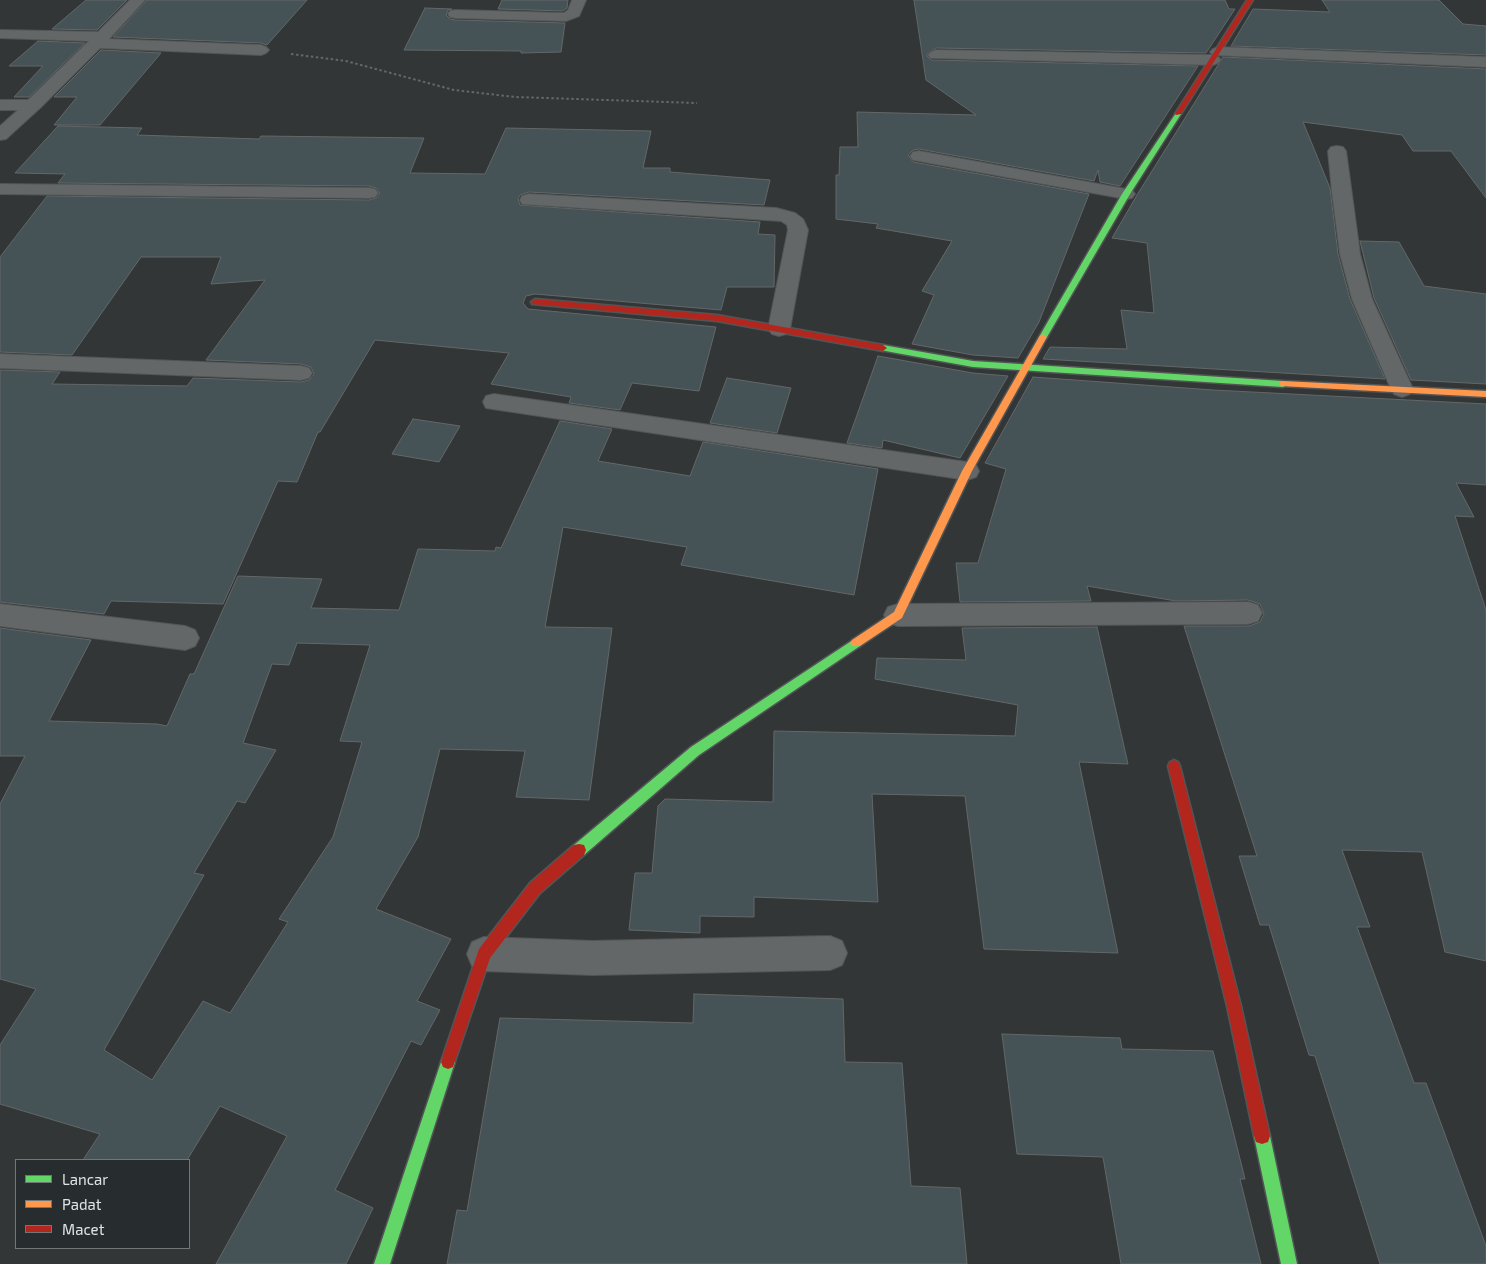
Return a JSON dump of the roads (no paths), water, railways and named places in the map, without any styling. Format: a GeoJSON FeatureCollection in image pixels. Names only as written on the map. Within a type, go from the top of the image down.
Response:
{"type":"FeatureCollection","features":[{"type":"Feature","properties":{"kind":"street"},"geometry":{"type":"LineString","coordinates":[[0,135],[34,105],[138,0]]}},
{"type":"Feature","properties":{"kind":"street"},"geometry":{"type":"LineString","coordinates":[[455,14],[566,17],[574,13],[579,0]]}},
{"type":"Feature","properties":{"kind":"street"},"geometry":{"type":"LineString","coordinates":[[382,1264],[484,954],[535,888],[695,751],[898,615],[968,471],[1025,369],[1126,194],[1216,56],[1250,0]]}},
{"type":"Feature","properties":{"kind":"street"},"geometry":{"type":"LineString","coordinates":[[0,34],[261,50]]}},
{"type":"Feature","properties":{"kind":"street"},"geometry":{"type":"LineString","coordinates":[[936,55],[1216,56],[1486,62]]}},
{"type":"Feature","properties":{"kind":"street"},"geometry":{"type":"LineString","coordinates":[[0,104],[34,105]]}},
{"type":"Feature","properties":{"kind":"street"},"geometry":{"type":"LineString","coordinates":[[1337,151],[1340,192],[1350,254],[1360,290],[1402,389]]}},
{"type":"Feature","properties":{"kind":"street"},"geometry":{"type":"LineString","coordinates":[[919,156],[1126,194]]}},
{"type":"Feature","properties":{"kind":"street"},"geometry":{"type":"LineString","coordinates":[[0,189],[369,193]]}},
{"type":"Feature","properties":{"kind":"street"},"geometry":{"type":"LineString","coordinates":[[529,200],[776,214],[788,218],[796,223],[798,230],[779,329]]}},
{"type":"Feature","properties":{"kind":"street"},"geometry":{"type":"LineString","coordinates":[[535,302],[718,318],[973,364],[1025,369],[1486,394]]}},
{"type":"Feature","properties":{"kind":"street"},"geometry":{"type":"LineString","coordinates":[[0,361],[301,373]]}},
{"type":"Feature","properties":{"kind":"street"},"geometry":{"type":"LineString","coordinates":[[494,402],[968,471]]}},
{"type":"Feature","properties":{"kind":"street"},"geometry":{"type":"LineString","coordinates":[[898,615],[1248,613]]}},
{"type":"Feature","properties":{"kind":"street"},"geometry":{"type":"LineString","coordinates":[[0,615],[185,638]]}},
{"type":"Feature","properties":{"kind":"street"},"geometry":{"type":"LineString","coordinates":[[1174,766],[1234,1006],[1288,1264]]}},
{"type":"Feature","properties":{"kind":"street"},"geometry":{"type":"LineString","coordinates":[[484,954],[592,958],[830,953]]}}]}
